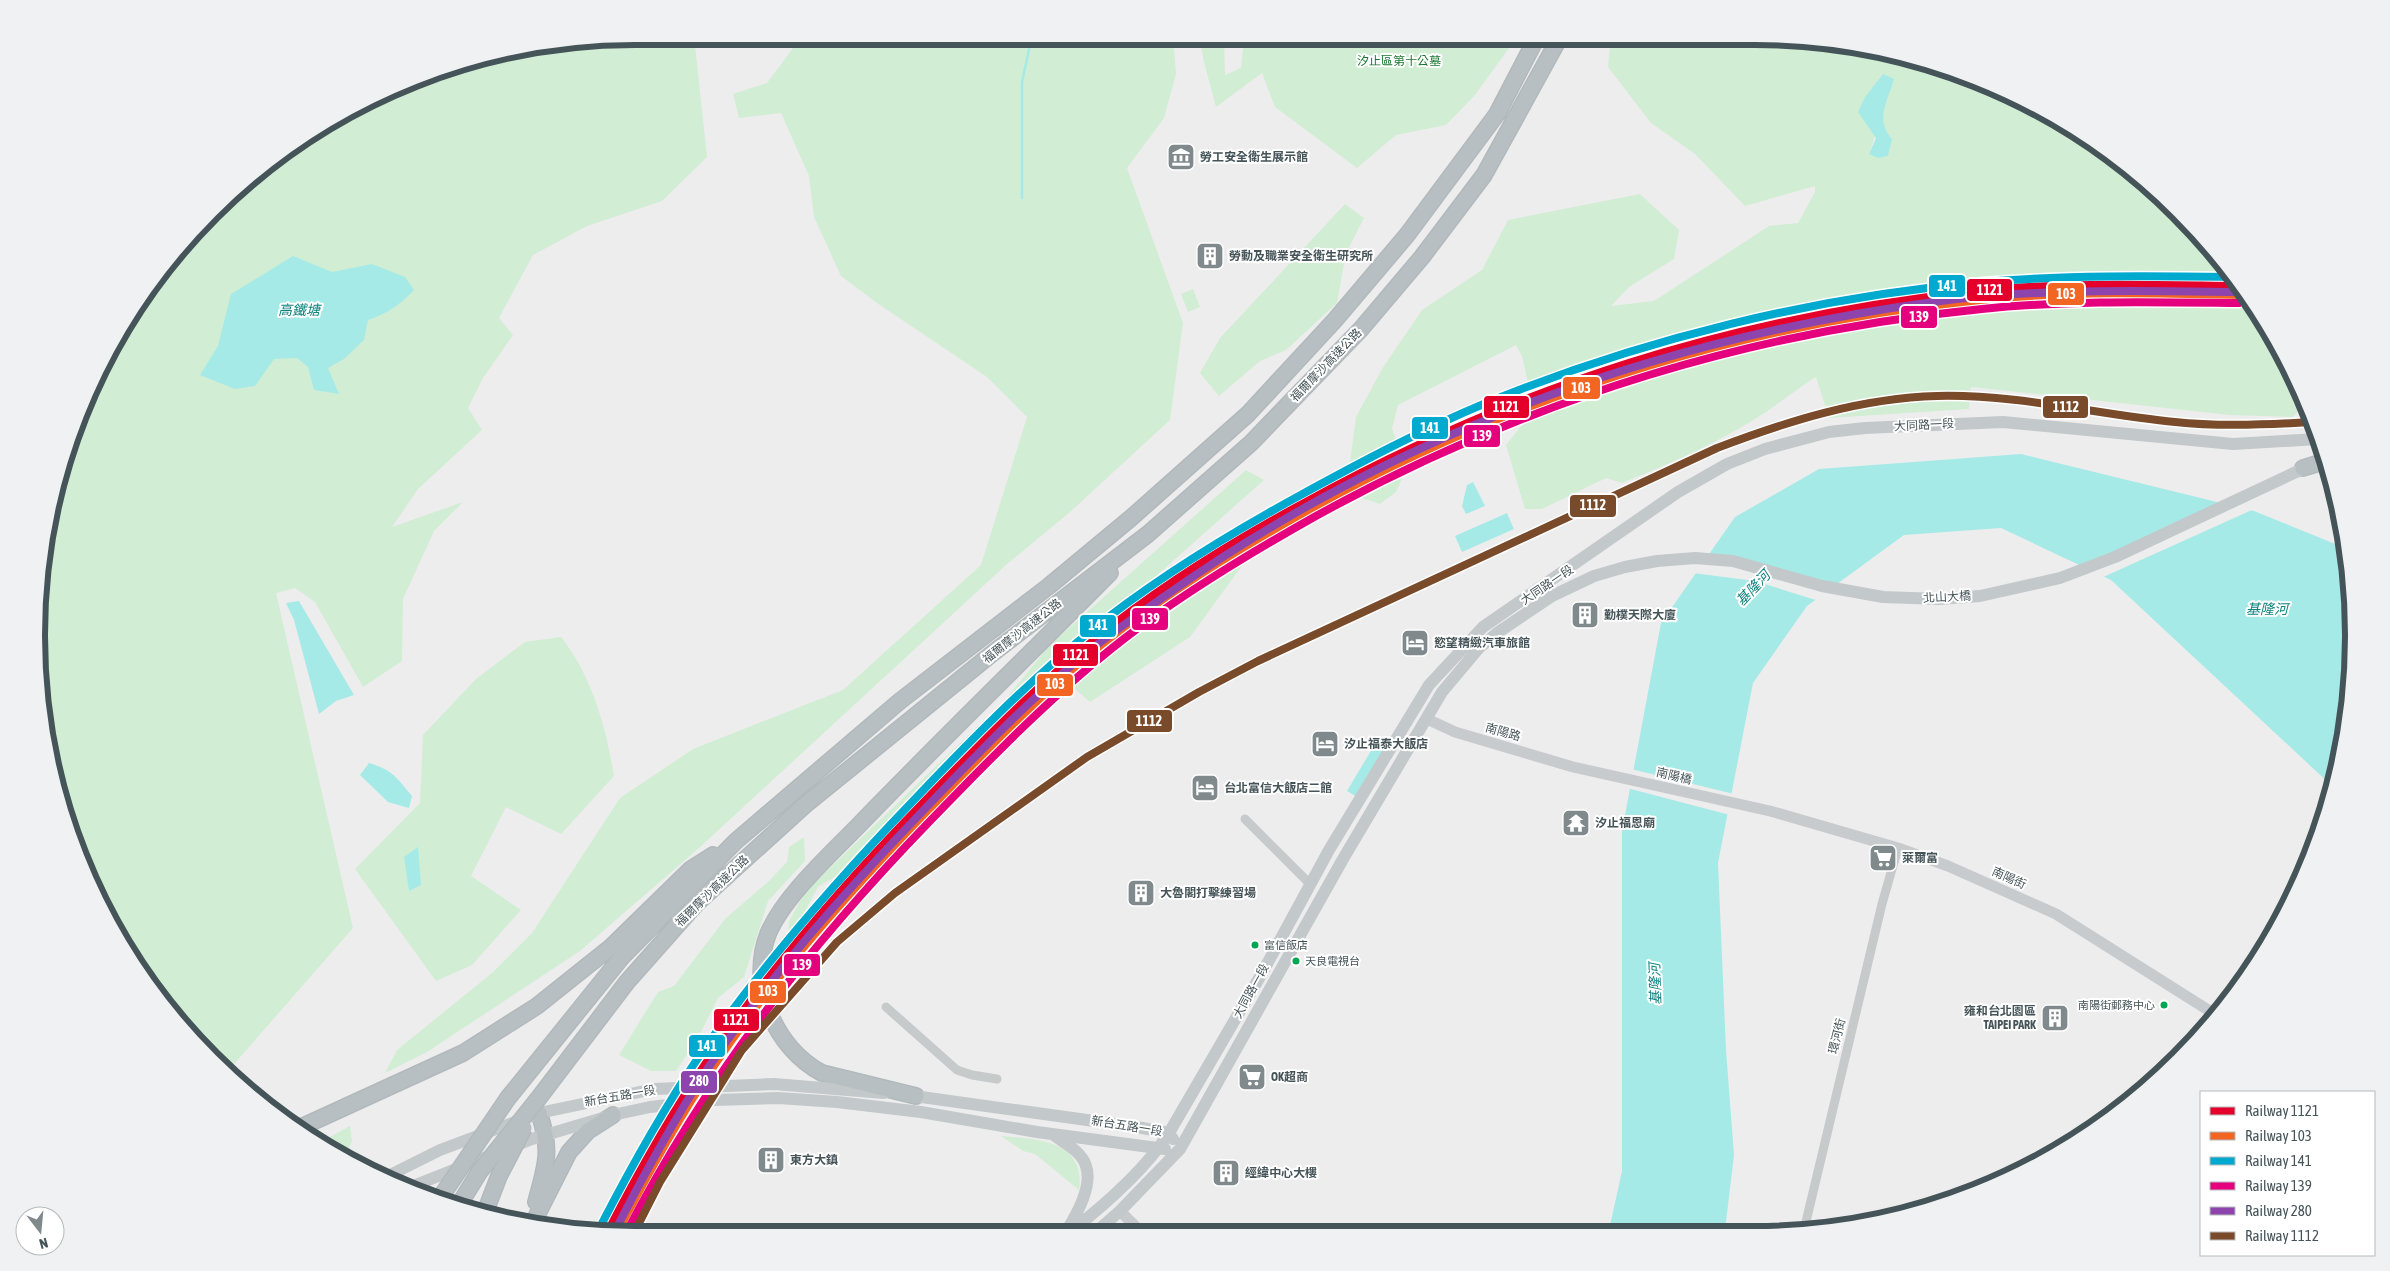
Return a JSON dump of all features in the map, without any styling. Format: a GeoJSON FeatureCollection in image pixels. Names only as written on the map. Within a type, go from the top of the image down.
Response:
{"type":"FeatureCollection","features":[{"type":"Feature","properties":{"kind":"highway","name":"福爾摩沙高速公路"},"geometry":{"type":"LineString","coordinates":[[443,1194],[508,1098],[620,958],[736,840],[900,701],[1049,586],[1131,518],[1248,414],[1335,320],[1408,235],[1497,114],[1533,45]]}},
{"type":"Feature","properties":{"kind":"highway","name":"福爾摩沙高速公路"},"geometry":{"type":"LineString","coordinates":[[461,1200],[480,1171],[539,1106],[550,1085],[627,982],[697,904],[805,805],[994,652],[1148,534],[1251,443],[1361,329],[1422,257],[1484,175],[1556,45]]}},
{"type":"Feature","properties":{"kind":"highway"},"geometry":{"type":"LineString","coordinates":[[1497,153],[1567,45]]}},
{"type":"Feature","properties":{"kind":"highway"},"geometry":{"type":"LineString","coordinates":[[2303,468],[2319,462]]}},
{"type":"Feature","properties":{"kind":"highway"},"geometry":{"type":"LineString","coordinates":[[916,1096],[822,1073],[808,1066],[796,1055],[776,1026],[768,1010],[762,983],[762,958],[769,934],[782,910],[811,875],[905,777],[1148,534]]}},
{"type":"Feature","properties":{"kind":"highway"},"geometry":{"type":"LineString","coordinates":[[305,1124],[463,1053],[537,1006],[611,947],[691,869],[736,840]]}},
{"type":"Feature","properties":{"kind":"highway"},"geometry":{"type":"LineString","coordinates":[[315,1131],[408,1084],[426,1071]]}},
{"type":"Feature","properties":{"kind":"highway"},"geometry":{"type":"LineString","coordinates":[[533,1217],[548,1156],[546,1134],[539,1106]]}},
{"type":"Feature","properties":{"kind":"highway"},"geometry":{"type":"LineString","coordinates":[[487,1207],[499,1176],[539,1106]]}},
{"type":"Feature","properties":{"kind":"highway"},"geometry":{"type":"LineString","coordinates":[[534,1217],[569,1152],[588,1131],[613,1115]]}},
{"type":"Feature","properties":{"kind":"main road","name":"大同路一段"},"geometry":{"type":"LineString","coordinates":[[1078,1226],[1098,1210],[1158,1149],[1169,1133],[1310,884],[1429,685],[1483,627],[1678,492],[1727,464],[1792,440],[1865,428],[2003,422],[2233,444],[2311,439]]}},
{"type":"Feature","properties":{"kind":"main road","name":"北山大橋"},"geometry":{"type":"LineString","coordinates":[[1552,596],[1594,576],[1625,567],[1658,561],[1695,558],[1733,561],[1822,586],[1883,597],[1939,599],[1980,596],[2032,586],[2079,571],[2303,468]]}},
{"type":"Feature","properties":{"kind":"main road","name":"大同路一段"},"geometry":{"type":"LineString","coordinates":[[1103,1226],[1180,1149],[1343,859],[1442,692],[1479,648],[1497,633],[1552,596]]}},
{"type":"Feature","properties":{"kind":"main road","name":"新台五路一段"},"geometry":{"type":"LineString","coordinates":[[393,1173],[440,1150],[539,1106],[654,1089],[774,1084],[916,1096],[1025,1110],[1169,1133],[1180,1149]]}},
{"type":"Feature","properties":{"kind":"main road","name":"新台五路一段"},"geometry":{"type":"LineString","coordinates":[[418,1184],[546,1134],[613,1115],[650,1107],[715,1100],[778,1098],[836,1102],[922,1112],[1053,1135],[1158,1149],[1180,1149]]}},
{"type":"Feature","properties":{"kind":"main road"},"geometry":{"type":"LineString","coordinates":[[1053,1135],[1076,1151],[1086,1166],[1087,1171],[1084,1192],[1075,1217],[1069,1226]]}},
{"type":"Feature","properties":{"kind":"street"},"geometry":{"type":"LineString","coordinates":[[1412,711],[1427,719]]}},
{"type":"Feature","properties":{"kind":"street","name":"南陽路"},"geometry":{"type":"LineString","coordinates":[[1427,719],[1455,732],[1573,767]]}},
{"type":"Feature","properties":{"kind":"street","name":"南陽橋"},"geometry":{"type":"LineString","coordinates":[[1573,767],[1770,811]]}},
{"type":"Feature","properties":{"kind":"street","name":"南陽街"},"geometry":{"type":"LineString","coordinates":[[1770,811],[1898,848],[1948,866],[2056,914],[2210,1011]]}},
{"type":"Feature","properties":{"kind":"street"},"geometry":{"type":"LineString","coordinates":[[1245,819],[1310,884]]}},
{"type":"Feature","properties":{"kind":"street","name":"環河街"},"geometry":{"type":"LineString","coordinates":[[1805,1224],[1877,923],[1898,848]]}},
{"type":"Feature","properties":{"kind":"street"},"geometry":{"type":"LineString","coordinates":[[886,1007],[958,1070],[972,1075],[998,1079]]}},
{"type":"Feature","properties":{"kind":"street"},"geometry":{"type":"LineString","coordinates":[[1120,1211],[1135,1226]]}},
{"type":"Feature","properties":{"kind":"green space"},"geometry":{"type":"Polygon","coordinates":[[[695,45],[707,157],[662,201],[587,226],[533,255],[499,318],[513,335],[483,378],[468,408],[482,430],[418,489],[392,527],[463,502],[434,531],[403,599],[402,661],[363,687],[315,602],[295,588],[276,593],[353,928],[232,1066],[192,1025],[167,995],[124,931],[106,897],[76,825],[56,751],[46,674],[46,597],[50,558],[56,520],[76,446],[106,374],[124,340],[167,276],[218,218],[276,167],[307,145],[340,124],[374,106],[446,76],[483,65],[520,56],[597,46],[695,45]]]}},
{"type":"Feature","properties":{"kind":"green space"},"geometry":{"type":"Polygon","coordinates":[[[795,45],[1174,45],[1176,74],[1164,118],[1127,168],[1183,323],[1170,420],[1070,512],[1006,565],[699,848],[580,951],[427,1052],[385,1073],[397,1050],[492,973],[532,933],[620,798],[693,749],[843,690],[981,565],[1027,417],[987,377],[877,303],[841,276],[814,217],[809,176],[781,113],[739,118],[733,94],[767,83],[795,45]]]}},
{"type":"Feature","properties":{"kind":"green space","name":"汐止區第十公墓"},"geometry":{"type":"Polygon","coordinates":[[[1201,45],[1224,45],[1225,75],[1241,68],[1243,45],[1511,45],[1475,95],[1446,125],[1396,135],[1357,168],[1275,107],[1262,73],[1216,107],[1201,45]]]}},
{"type":"Feature","properties":{"kind":"green space"},"geometry":{"type":"Polygon","coordinates":[[[1610,45],[1754,45],[1832,50],[1870,56],[1907,65],[1944,76],[1980,90],[2050,124],[2083,145],[2114,167],[2172,218],[2223,276],[2245,307],[2266,340],[2300,409],[2293,417],[2230,415],[1971,387],[1969,409],[1829,418],[1816,377],[1735,431],[1687,455],[1622,483],[1606,478],[1542,509],[1525,509],[1506,445],[1534,410],[1522,356],[1516,345],[1398,405],[1392,429],[1407,467],[1396,492],[1380,504],[1335,489],[1349,469],[1356,417],[1382,369],[1422,310],[1482,270],[1508,220],[1640,194],[1679,230],[1674,259],[1629,287],[1611,306],[1654,301],[1769,226],[1798,223],[1815,192],[1815,186],[1745,206],[1695,154],[1651,123],[1608,67],[1610,45]],[[1885,105],[1869,154],[1892,139],[1884,125],[1885,105]]]}},
{"type":"Feature","properties":{"kind":"green space"},"geometry":{"type":"Polygon","coordinates":[[[1345,204],[1364,218],[1346,253],[1337,303],[1286,350],[1260,361],[1219,396],[1200,373],[1220,338],[1345,204]]]}},
{"type":"Feature","properties":{"kind":"green space"},"geometry":{"type":"Polygon","coordinates":[[[1193,289],[1200,307],[1188,312],[1181,294],[1193,289]]]}},
{"type":"Feature","properties":{"kind":"green space"},"geometry":{"type":"Polygon","coordinates":[[[1246,470],[1264,480],[1137,593],[1163,619],[1242,556],[1252,552],[1190,637],[1090,702],[1068,683],[1045,675],[1013,712],[1030,720],[979,750],[936,807],[912,831],[818,887],[788,942],[789,921],[806,891],[1005,700],[1049,646],[1246,470]]]}},
{"type":"Feature","properties":{"kind":"green space"},"geometry":{"type":"Polygon","coordinates":[[[561,637],[581,668],[596,703],[607,739],[614,776],[561,834],[506,807],[471,876],[521,910],[472,965],[436,981],[355,869],[420,803],[423,735],[476,679],[525,642],[561,637]]]}},
{"type":"Feature","properties":{"kind":"green space"},"geometry":{"type":"Polygon","coordinates":[[[804,837],[805,861],[768,901],[744,977],[718,998],[699,1036],[676,1071],[651,1071],[619,1055],[658,992],[674,986],[725,919],[770,880],[787,862],[789,847],[804,837]]]}},
{"type":"Feature","properties":{"kind":"green space"},"geometry":{"type":"Polygon","coordinates":[[[350,1126],[352,1141],[347,1151],[327,1139],[350,1126]]]}},
{"type":"Feature","properties":{"kind":"green space"},"geometry":{"type":"Polygon","coordinates":[[[1001,1136],[1043,1141],[1056,1145],[1067,1152],[1075,1161],[1079,1173],[1079,1190],[1035,1154],[1023,1151],[1001,1136]]]}},
{"type":"Feature","properties":{"kind":"water"},"geometry":{"type":"Polygon","coordinates":[[[1883,74],[1894,79],[1883,118],[1887,132],[1892,139],[1888,156],[1878,158],[1869,154],[1876,138],[1858,112],[1865,97],[1883,74]]]}},
{"type":"Feature","properties":{"kind":"water"},"geometry":{"type":"Polygon","coordinates":[[[196,241],[190,253],[181,260],[196,241]]]}},
{"type":"Feature","properties":{"kind":"water","name":"高鐵塘"},"geometry":{"type":"Polygon","coordinates":[[[293,256],[332,272],[372,264],[405,277],[414,290],[393,308],[368,320],[364,340],[344,359],[328,368],[339,394],[314,390],[308,367],[297,358],[274,359],[255,386],[235,389],[200,375],[218,346],[231,294],[293,256]]]}},
{"type":"Feature","properties":{"kind":"water","name":"基隆河"},"geometry":{"type":"Polygon","coordinates":[[[2021,454],[2254,511],[2338,545],[2344,597],[2344,674],[2334,751],[2327,781],[2111,580],[2001,528],[1904,535],[1807,606],[1753,683],[1718,863],[1726,1050],[1734,1155],[1725,1226],[1610,1226],[1622,1171],[1622,831],[1661,623],[1735,517],[1819,469],[2021,454]]]}},
{"type":"Feature","properties":{"kind":"water"},"geometry":{"type":"Polygon","coordinates":[[[1473,482],[1485,506],[1466,514],[1462,506],[1467,485],[1473,482]]]}},
{"type":"Feature","properties":{"kind":"water"},"geometry":{"type":"Polygon","coordinates":[[[1507,513],[1514,529],[1462,552],[1455,536],[1507,513]]]}},
{"type":"Feature","properties":{"kind":"water"},"geometry":{"type":"Polygon","coordinates":[[[299,601],[354,695],[336,701],[319,714],[294,620],[286,603],[299,601]]]}},
{"type":"Feature","properties":{"kind":"water"},"geometry":{"type":"Polygon","coordinates":[[[1375,744],[1385,751],[1357,797],[1347,791],[1375,744]]]}},
{"type":"Feature","properties":{"kind":"water"},"geometry":{"type":"Polygon","coordinates":[[[369,763],[384,768],[398,779],[412,796],[409,808],[388,802],[360,775],[369,763]]]}},
{"type":"Feature","properties":{"kind":"water"},"geometry":{"type":"Polygon","coordinates":[[[418,847],[421,885],[409,891],[404,857],[418,847]]]}},
{"type":"Feature","properties":{"kind":"pier"},"geometry":{"type":"Polygon","coordinates":[[[2228,502],[2254,509],[2101,578],[2082,570],[2228,502]]]}},
{"type":"Feature","properties":{"kind":"pier"},"geometry":{"type":"Polygon","coordinates":[[[1705,555],[1842,584],[1819,601],[1755,581],[1693,573],[1705,555]]]}},
{"type":"Feature","properties":{"kind":"pier"},"geometry":{"type":"Polygon","coordinates":[[[1631,769],[1734,794],[1730,815],[1627,788],[1631,769]]]}},
{"type":"Feature","properties":{"kind":"waterway"},"geometry":{"type":"LineString","coordinates":[[1022,198],[1022,82],[1030,45]]}},
{"type":"Feature","properties":{"kind":"rail line","name":"141"},"geometry":{"type":"LineString","coordinates":[[601,1225],[647,1140],[700,1055],[749,988],[801,924],[856,862],[976,736],[1064,653],[1137,596],[1243,528],[1390,447],[1486,403],[1606,359],[1730,324],[1856,298],[1983,282],[2077,277],[2224,277]]}},
{"type":"Feature","properties":{"kind":"rail line","name":"1121"},"geometry":{"type":"LineString","coordinates":[[611,1225],[655,1145],[708,1060],[782,960],[863,866],[983,741],[1071,659],[1169,584],[1249,534],[1384,461],[1465,424],[1547,391],[1630,362],[1714,338],[1800,318],[1888,303],[1978,291],[2076,285],[2230,286]]}},
{"type":"Feature","properties":{"kind":"rail line","name":"280"},"geometry":{"type":"LineString","coordinates":[[618,1226],[659,1149],[708,1068],[782,968],[863,875],[976,755],[1056,679],[1120,627],[1253,538],[1343,487],[1436,441],[1531,402],[1628,369],[1728,341],[1829,319],[1933,302],[2010,294],[2088,291],[2234,292]]}},
{"type":"Feature","properties":{"kind":"rail line","name":"103"},"geometry":{"type":"LineString","coordinates":[[621,1226],[674,1130],[735,1035],[814,935],[899,841],[1012,725],[1101,645],[1176,590],[1283,524],[1389,468],[1470,431],[1551,398],[1634,370],[1718,346],[1804,326],[1891,311],[1980,300],[2077,294],[2236,295]]}},
{"type":"Feature","properties":{"kind":"rail line","name":"139"},"geometry":{"type":"LineString","coordinates":[[630,1226],[691,1120],[763,1015],[842,917],[930,821],[1024,726],[1073,681],[1125,638],[1194,589],[1291,530],[1394,475],[1474,439],[1555,406],[1638,378],[1722,355],[1807,335],[1894,320],[1982,309],[2078,303],[2239,303]]}},
{"type":"Feature","properties":{"kind":"rail line","name":"1112"},"geometry":{"type":"LineString","coordinates":[[638,1226],[660,1182],[742,1050],[837,942],[895,893],[1087,757],[1199,692],[1258,661],[1717,448],[1798,420],[1853,406],[1909,398],[1967,396],[2026,401],[2192,424],[2243,425],[2305,422]]}},
{"type":"Feature","properties":{"kind":"place","name":"勞工安全衛生展示館"},"geometry":{"type":"Point","coordinates":[1181,157]}},
{"type":"Feature","properties":{"kind":"place","name":"勞動及職業安全衛生研究所"},"geometry":{"type":"Point","coordinates":[1210,256]}},
{"type":"Feature","properties":{"kind":"place","name":"勤樸天際大廈"},"geometry":{"type":"Point","coordinates":[1585,615]}},
{"type":"Feature","properties":{"kind":"place","name":"慾望精緻汽車旅館"},"geometry":{"type":"Point","coordinates":[1415,643]}},
{"type":"Feature","properties":{"kind":"place","name":"汐止福泰大飯店"},"geometry":{"type":"Point","coordinates":[1325,744]}},
{"type":"Feature","properties":{"kind":"place","name":"台北富信大飯店二館"},"geometry":{"type":"Point","coordinates":[1205,788]}},
{"type":"Feature","properties":{"kind":"place","name":"汐止福恩廟"},"geometry":{"type":"Point","coordinates":[1576,823]}},
{"type":"Feature","properties":{"kind":"place","name":"萊爾富"},"geometry":{"type":"Point","coordinates":[1883,858]}},
{"type":"Feature","properties":{"kind":"place","name":"大魯閣打擊練習場"},"geometry":{"type":"Point","coordinates":[1141,893]}},
{"type":"Feature","properties":{"kind":"place","name":"富信飯店"},"geometry":{"type":"Point","coordinates":[1255,945]}},
{"type":"Feature","properties":{"kind":"place","name":"天良電視台"},"geometry":{"type":"Point","coordinates":[1296,961]}},
{"type":"Feature","properties":{"kind":"place","name":"南陽街郵務中心"},"geometry":{"type":"Point","coordinates":[2164,1005]}},
{"type":"Feature","properties":{"kind":"place","name":"雍和台北園區 TAIPEI PARK"},"geometry":{"type":"Point","coordinates":[2055,1018]}},
{"type":"Feature","properties":{"kind":"place","name":"OK超商"},"geometry":{"type":"Point","coordinates":[1252,1077]}},
{"type":"Feature","properties":{"kind":"place","name":"東方大鎮"},"geometry":{"type":"Point","coordinates":[771,1160]}},
{"type":"Feature","properties":{"kind":"place","name":"經緯中心大樓"},"geometry":{"type":"Point","coordinates":[1226,1173]}}]}
